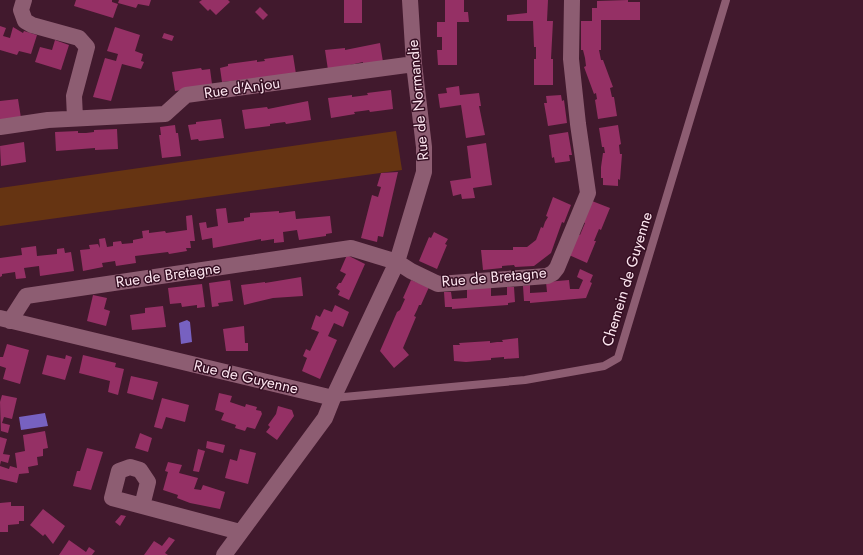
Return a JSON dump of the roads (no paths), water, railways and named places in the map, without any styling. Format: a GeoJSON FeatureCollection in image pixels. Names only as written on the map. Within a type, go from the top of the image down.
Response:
{"type":"FeatureCollection","features":[{"type":"Feature","properties":{"kind":"street"},"geometry":{"type":"LineString","coordinates":[[24,0],[21,10],[25,21],[32,25],[79,38],[87,47],[74,96],[75,118]]}},
{"type":"Feature","properties":{"kind":"street","name":"Rue de Normandie"},"geometry":{"type":"LineString","coordinates":[[333,398],[397,262],[424,172],[424,147],[414,64],[410,0]]}},
{"type":"Feature","properties":{"kind":"street","name":"Rue de Bretagne"},"geometry":{"type":"LineString","coordinates":[[5,319],[26,296],[351,248],[397,262],[410,271],[438,284],[547,276],[557,268],[588,193],[578,124],[571,59],[572,0]]}},
{"type":"Feature","properties":{"kind":"street","name":"Rue d'Anjou"},"geometry":{"type":"LineString","coordinates":[[0,127],[48,120],[165,114],[186,96],[414,64]]}},
{"type":"Feature","properties":{"kind":"street","name":"Rue de Guyenne"},"geometry":{"type":"LineString","coordinates":[[5,319],[333,398]]}},
{"type":"Feature","properties":{"kind":"street"},"geometry":{"type":"LineString","coordinates":[[224,555],[325,418],[333,398]]}},
{"type":"Feature","properties":{"kind":"street"},"geometry":{"type":"LineString","coordinates":[[142,506],[240,532]]}},
{"type":"Feature","properties":{"kind":"lane","name":"Chemein de Guyenne"},"geometry":{"type":"LineString","coordinates":[[333,398],[524,380],[604,366],[618,358],[726,0]]}}]}
